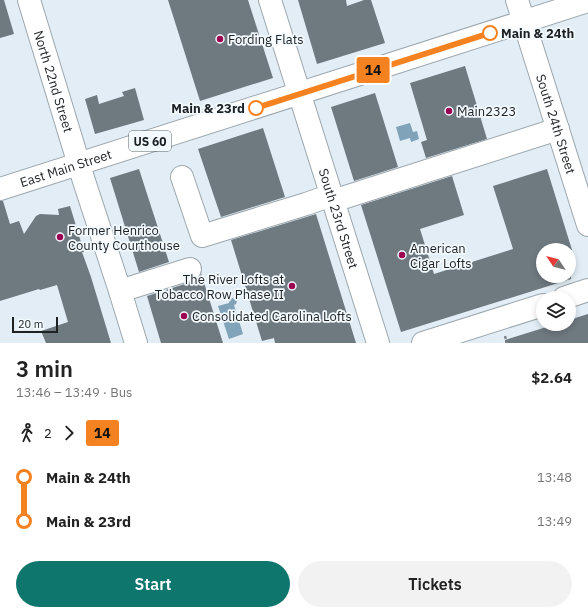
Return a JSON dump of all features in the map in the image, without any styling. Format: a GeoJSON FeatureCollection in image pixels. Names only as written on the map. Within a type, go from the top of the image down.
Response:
{"type":"FeatureCollection","features":[{"type":"Feature","properties":{"kind":"street","name":"North 22nd Street"},"geometry":{"type":"LineString","coordinates":[[28,0],[136,343]]}},
{"type":"Feature","properties":{"kind":"street","name":"South 23rd Street"},"geometry":{"type":"LineString","coordinates":[[270,0],[378,343]]}},
{"type":"Feature","properties":{"kind":"street","name":"South 24th Street"},"geometry":{"type":"LineString","coordinates":[[517,0],[588,225]]}},
{"type":"Feature","properties":{"kind":"street","name":"East Main Street"},"geometry":{"type":"LineString","coordinates":[[0,189],[588,2]]}},
{"type":"Feature","properties":{"kind":"street"},"geometry":{"type":"LineString","coordinates":[[182,177],[202,236],[558,129]]}},
{"type":"Feature","properties":{"kind":"street"},"geometry":{"type":"LineString","coordinates":[[120,291],[190,269]]}},
{"type":"Feature","properties":{"kind":"street"},"geometry":{"type":"LineString","coordinates":[[576,294],[588,290]]}},
{"type":"Feature","properties":{"kind":"street"},"geometry":{"type":"LineString","coordinates":[[423,343],[536,307]]}},
{"type":"Feature","properties":{"kind":"water"},"geometry":{"type":"Polygon","coordinates":[[[410,123],[413,132],[417,131],[419,139],[411,142],[410,138],[400,141],[396,127],[410,123]]]}},
{"type":"Feature","properties":{"kind":"water"},"geometry":{"type":"Polygon","coordinates":[[[232,298],[237,301],[234,305],[243,334],[229,339],[218,306],[229,303],[230,299],[232,298]]]}},
{"type":"Feature","properties":{"kind":"building"},"geometry":{"type":"Polygon","coordinates":[[[0,0],[4,0],[14,34],[0,38],[0,0]]]}},
{"type":"Feature","properties":{"kind":"building","name":"Fording Flats"},"geometry":{"type":"Polygon","coordinates":[[[168,0],[248,0],[273,78],[200,101],[168,0]]]}},
{"type":"Feature","properties":{"kind":"building"},"geometry":{"type":"Polygon","coordinates":[[[298,0],[346,0],[347,6],[364,0],[371,0],[385,43],[317,64],[298,0]]]}},
{"type":"Feature","properties":{"kind":"building","name":"Main2323"},"geometry":{"type":"Polygon","coordinates":[[[465,66],[487,139],[426,158],[421,142],[427,140],[410,83],[465,66]]]}},
{"type":"Feature","properties":{"kind":"building"},"geometry":{"type":"Polygon","coordinates":[[[135,88],[144,120],[95,134],[85,99],[97,95],[99,104],[124,96],[122,92],[135,88]]]}},
{"type":"Feature","properties":{"kind":"building"},"geometry":{"type":"Polygon","coordinates":[[[375,93],[398,167],[354,181],[331,107],[375,93]]]}},
{"type":"Feature","properties":{"kind":"building"},"geometry":{"type":"Polygon","coordinates":[[[263,128],[285,197],[221,217],[198,149],[263,128]]]}},
{"type":"Feature","properties":{"kind":"building"},"geometry":{"type":"Polygon","coordinates":[[[139,169],[169,262],[139,272],[110,178],[139,169]]]}},
{"type":"Feature","properties":{"kind":"building","name":"American Cigar Lofts"},"geometry":{"type":"Polygon","coordinates":[[[547,169],[570,243],[536,243],[536,283],[558,283],[401,332],[361,205],[452,176],[464,215],[420,229],[434,274],[513,249],[493,186],[547,169]]]}},
{"type":"Feature","properties":{"kind":"building"},"geometry":{"type":"Polygon","coordinates":[[[0,201],[3,201],[10,224],[19,221],[24,234],[36,216],[40,214],[59,215],[58,209],[70,206],[84,252],[82,252],[111,343],[46,343],[41,331],[68,322],[57,285],[0,301],[0,201]]]}},
{"type":"Feature","properties":{"kind":"building","name":"The River Lofts at Tobacco Row Phase II"},"geometry":{"type":"Polygon","coordinates":[[[316,214],[356,343],[275,343],[274,338],[262,341],[231,240],[316,214]]]}},
{"type":"Feature","properties":{"kind":"building","name":"Consolidated Carolina Lofts"},"geometry":{"type":"Polygon","coordinates":[[[201,273],[223,343],[161,343],[147,296],[194,281],[199,278],[201,273]]]}},
{"type":"Feature","properties":{"kind":"building"},"geometry":{"type":"Polygon","coordinates":[[[588,314],[588,343],[505,343],[505,340],[536,330],[576,331],[576,318],[588,314]]]}},
{"type":"Feature","properties":{"kind":"bus line","name":"14"},"geometry":{"type":"LineString","coordinates":[[256,108],[490,33]]}},
{"type":"Feature","properties":{"kind":"place","name":"Main & 24th"},"geometry":{"type":"Point","coordinates":[490,33]}},
{"type":"Feature","properties":{"kind":"place","name":"Fording Flats"},"geometry":{"type":"Point","coordinates":[220,39]}},
{"type":"Feature","properties":{"kind":"place","name":"Main & 23rd"},"geometry":{"type":"Point","coordinates":[256,108]}},
{"type":"Feature","properties":{"kind":"place","name":"Main2323"},"geometry":{"type":"Point","coordinates":[449,111]}},
{"type":"Feature","properties":{"kind":"place","name":"Former Henrico County Courthouse"},"geometry":{"type":"Point","coordinates":[60,237]}},
{"type":"Feature","properties":{"kind":"place","name":"American Cigar Lofts"},"geometry":{"type":"Point","coordinates":[402,255]}},
{"type":"Feature","properties":{"kind":"place","name":"The River Lofts at Tobacco Row Phase II"},"geometry":{"type":"Point","coordinates":[292,286]}},
{"type":"Feature","properties":{"kind":"place","name":"Consolidated Carolina Lofts"},"geometry":{"type":"Point","coordinates":[184,316]}}]}
